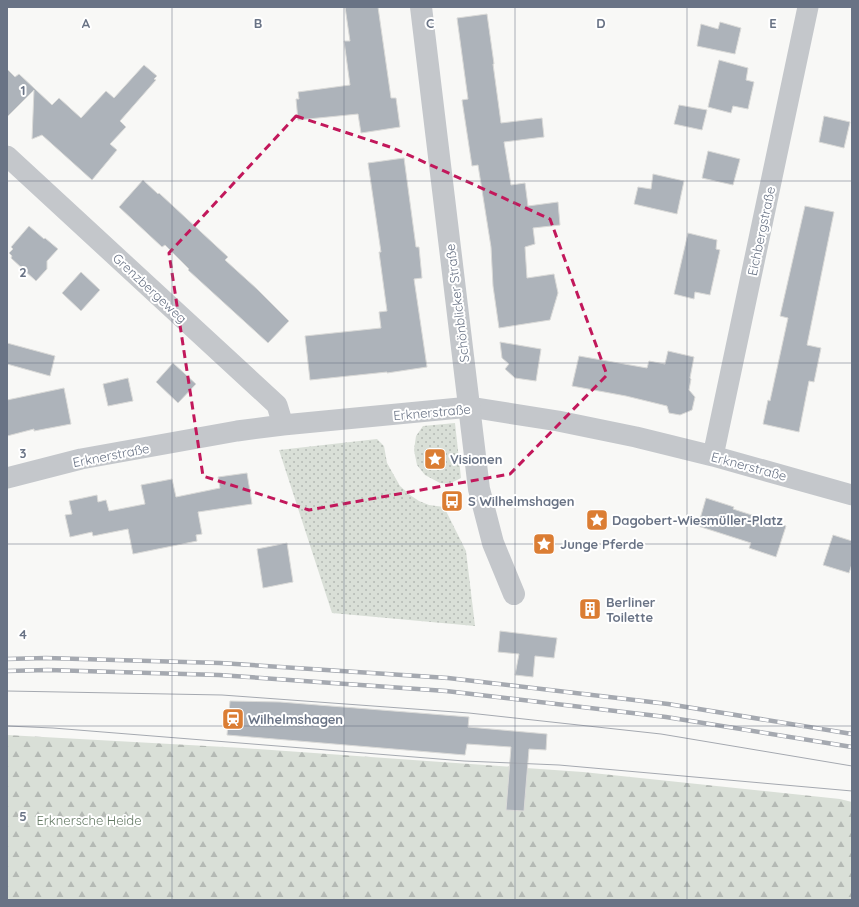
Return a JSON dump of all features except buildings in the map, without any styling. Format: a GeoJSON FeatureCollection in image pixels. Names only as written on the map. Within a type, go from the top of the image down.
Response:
{"type":"FeatureCollection","features":[{"type":"Feature","properties":{"kind":"street","name":"Schönblicker Straße"},"geometry":{"type":"LineString","coordinates":[[421,7],[479,489],[493,543],[514,594]]}},
{"type":"Feature","properties":{"kind":"street","name":"Eichbergstraße"},"geometry":{"type":"LineString","coordinates":[[713,456],[808,7]]}},
{"type":"Feature","properties":{"kind":"street","name":"Grenzbergeweg"},"geometry":{"type":"LineString","coordinates":[[7,156],[278,405],[282,425]]}},
{"type":"Feature","properties":{"kind":"street","name":"Erknerstraße"},"geometry":{"type":"LineString","coordinates":[[7,478],[81,459],[282,425],[470,407],[558,421],[636,437],[713,456],[852,495]]}},
{"type":"Feature","properties":{"kind":"highlighted area"},"geometry":{"type":"Polygon","coordinates":[[[296,116],[393,148],[550,219],[607,375],[510,474],[309,510],[203,476],[169,253],[296,116]]]}},
{"type":"Feature","properties":{"kind":"green space"},"geometry":{"type":"Polygon","coordinates":[[[455,423],[461,478],[449,484],[440,483],[425,475],[417,465],[414,450],[416,436],[423,426],[455,423]]]}},
{"type":"Feature","properties":{"kind":"green space"},"geometry":{"type":"Polygon","coordinates":[[[377,439],[384,446],[387,463],[400,486],[419,501],[429,505],[444,507],[466,551],[475,626],[332,613],[279,450],[377,439]]]}},
{"type":"Feature","properties":{"kind":"green space","name":"Erknersche Heide"},"geometry":{"type":"Polygon","coordinates":[[[7,735],[243,748],[583,772],[840,799],[852,802],[852,900],[7,900],[7,735]]]}},
{"type":"Feature","properties":{"kind":"tram line"},"geometry":{"type":"LineString","coordinates":[[7,691],[222,695],[469,713],[661,734],[852,766]]}},
{"type":"Feature","properties":{"kind":"tram line"},"geometry":{"type":"LineString","coordinates":[[7,726],[53,728],[464,761],[559,765],[852,791]]}},
{"type":"Feature","properties":{"kind":"railway"},"geometry":{"type":"LineString","coordinates":[[7,659],[46,658],[220,663],[448,678],[668,704],[852,734]]}},
{"type":"Feature","properties":{"kind":"railway"},"geometry":{"type":"LineString","coordinates":[[7,671],[48,670],[219,675],[446,691],[666,717],[852,747]]}},
{"type":"Feature","properties":{"kind":"place","name":"Visionen"},"geometry":{"type":"Point","coordinates":[435,459]}},
{"type":"Feature","properties":{"kind":"place","name":"S Wilhelmshagen"},"geometry":{"type":"Point","coordinates":[452,501]}},
{"type":"Feature","properties":{"kind":"place","name":"Dagobert-Wiesmüller-Platz"},"geometry":{"type":"Point","coordinates":[597,520]}},
{"type":"Feature","properties":{"kind":"place","name":"Junge Pferde"},"geometry":{"type":"Point","coordinates":[544,544]}},
{"type":"Feature","properties":{"kind":"place","name":"Berliner Toilette"},"geometry":{"type":"Point","coordinates":[590,609]}},
{"type":"Feature","properties":{"kind":"place","name":"Wilhelmshagen"},"geometry":{"type":"Point","coordinates":[233,719]}}]}
